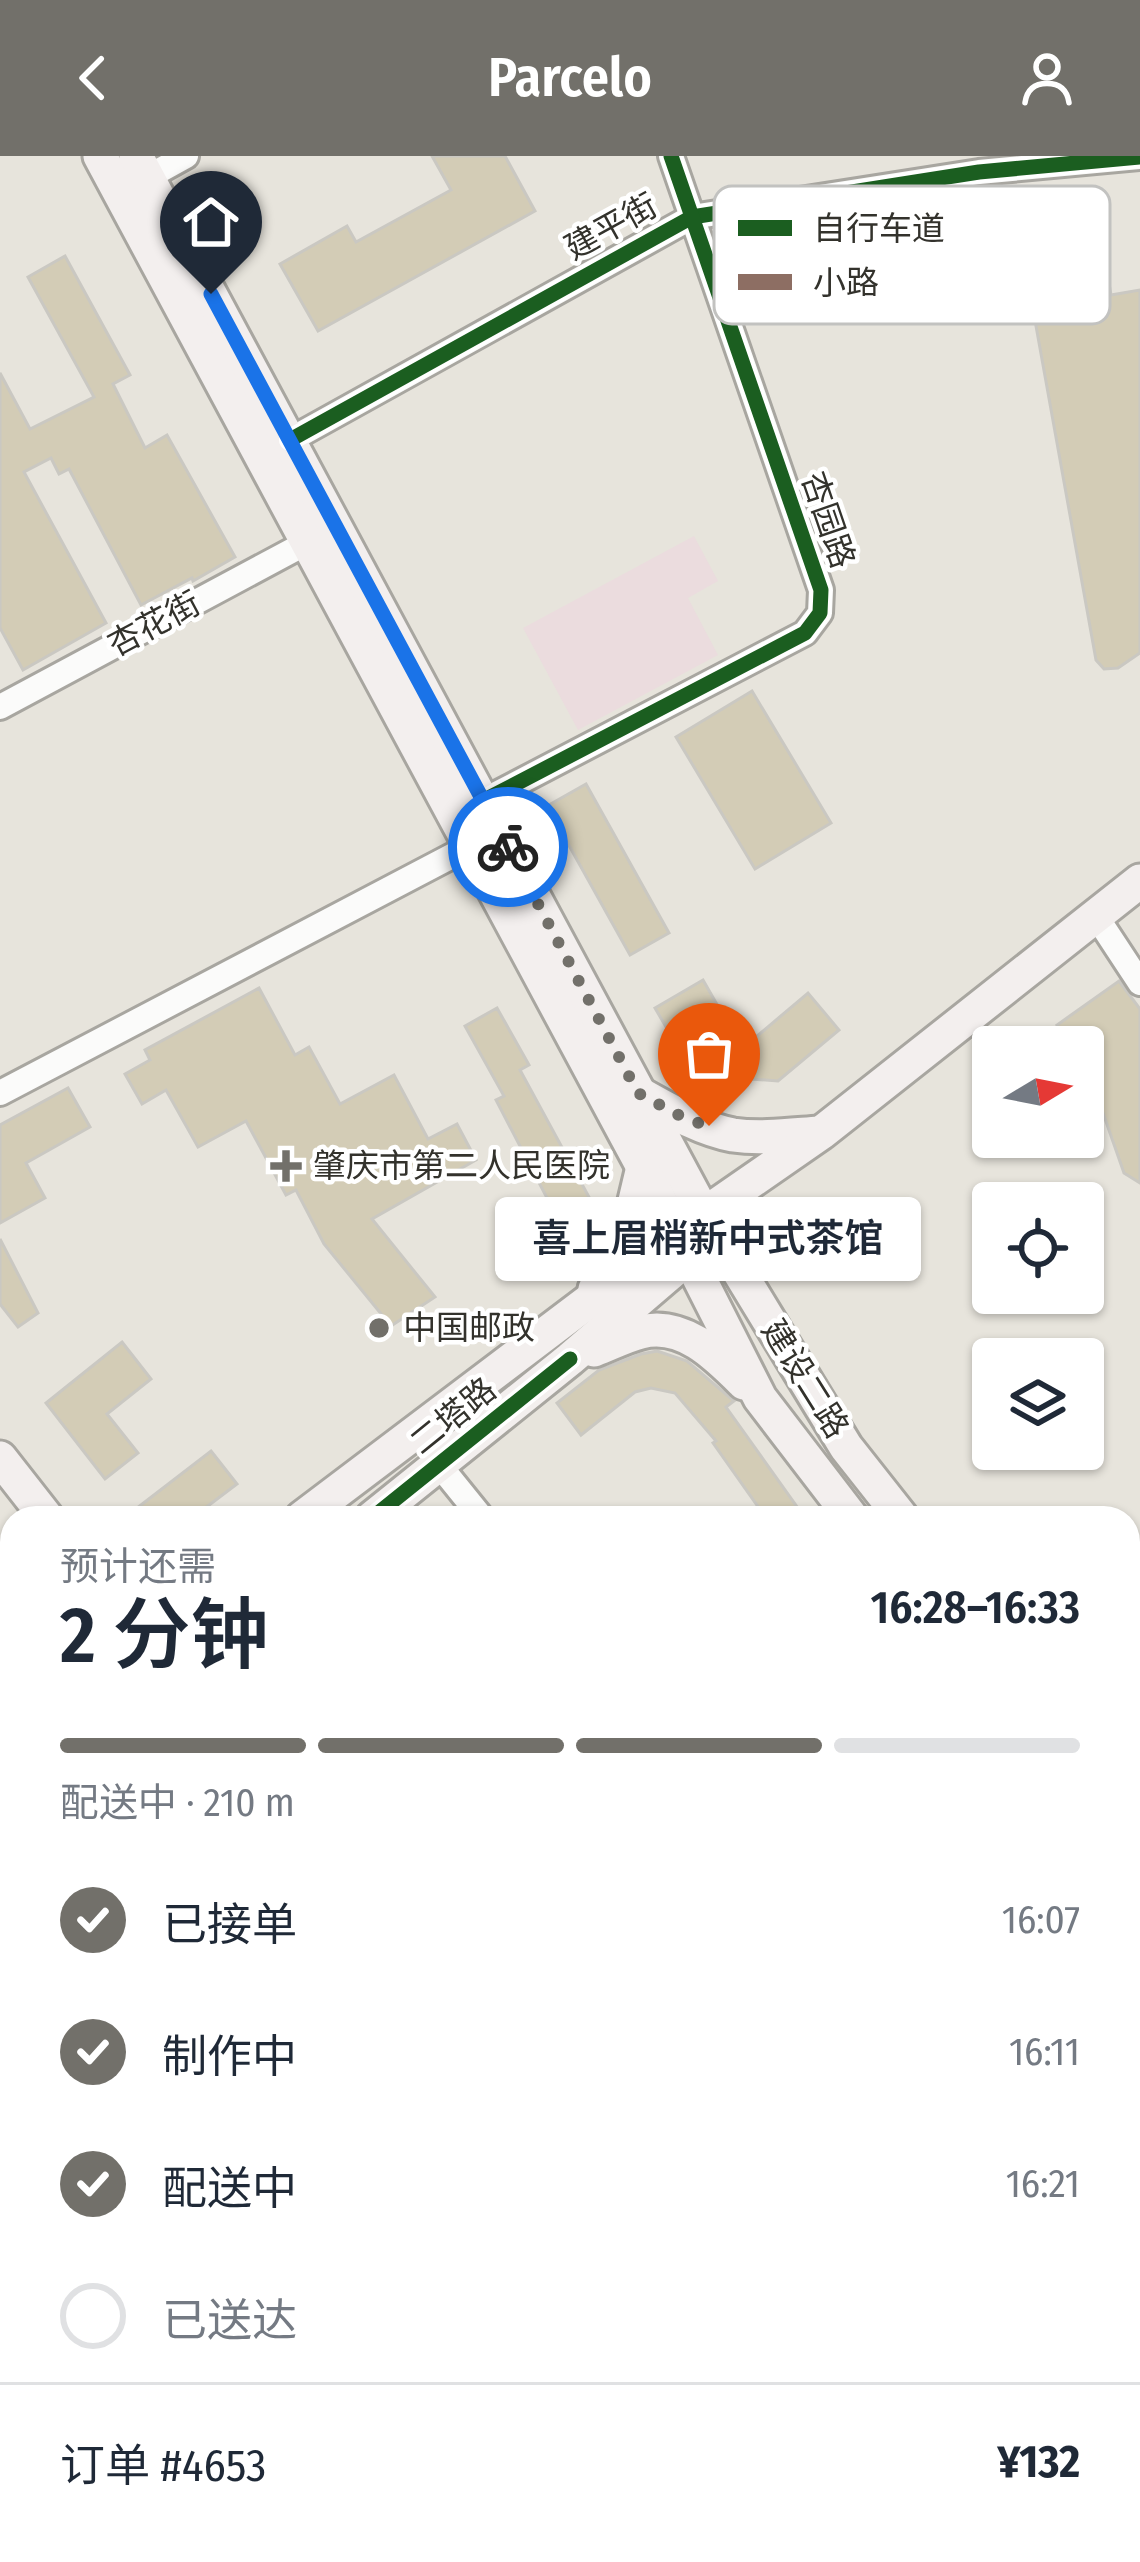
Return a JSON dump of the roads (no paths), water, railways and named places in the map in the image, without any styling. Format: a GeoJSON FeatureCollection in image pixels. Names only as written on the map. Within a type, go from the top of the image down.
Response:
{"type":"FeatureCollection","features":[{"type":"Feature","properties":{"kind":"main road","name":"建设二路"},"geometry":{"type":"LineString","coordinates":[[100,156],[643,1167],[760,1398],[843,1506]]}},
{"type":"Feature","properties":{"kind":"main road","name":"建设二路"},"geometry":{"type":"LineString","coordinates":[[142,166],[710,1223],[846,1447],[893,1506]]}},
{"type":"Feature","properties":{"kind":"main road"},"geometry":{"type":"LineString","coordinates":[[710,1223],[1101,923],[1140,881]]}},
{"type":"Feature","properties":{"kind":"main road"},"geometry":{"type":"LineString","coordinates":[[683,1248],[820,1132],[1101,923],[1140,904]]}},
{"type":"Feature","properties":{"kind":"main road"},"geometry":{"type":"LineString","coordinates":[[638,1093],[686,1119],[732,1135],[820,1132]]}},
{"type":"Feature","properties":{"kind":"main road"},"geometry":{"type":"LineString","coordinates":[[588,1300],[629,1226],[643,1167]]}},
{"type":"Feature","properties":{"kind":"main road","name":"二塔路"},"geometry":{"type":"LineString","coordinates":[[318,1506],[588,1300],[683,1248]]}},
{"type":"Feature","properties":{"kind":"main road","name":"二塔路"},"geometry":{"type":"LineString","coordinates":[[387,1506],[570,1359],[683,1248]]}},
{"type":"Feature","properties":{"kind":"main road"},"geometry":{"type":"LineString","coordinates":[[570,1359],[645,1330],[672,1331],[715,1355],[760,1398]]}},
{"type":"Feature","properties":{"kind":"main road"},"geometry":{"type":"LineString","coordinates":[[812,1466],[832,1447],[846,1447]]}},
{"type":"Feature","properties":{"kind":"main road"},"geometry":{"type":"LineString","coordinates":[[0,1458],[38,1506]]}},
{"type":"Feature","properties":{"kind":"street"},"geometry":{"type":"LineString","coordinates":[[142,166],[186,156]]}},
{"type":"Feature","properties":{"kind":"street"},"geometry":{"type":"LineString","coordinates":[[671,156],[692,217]]}},
{"type":"Feature","properties":{"kind":"street","name":"建平街"},"geometry":{"type":"LineString","coordinates":[[859,186],[977,164],[1140,157]]}},
{"type":"Feature","properties":{"kind":"street","name":"建平街"},"geometry":{"type":"LineString","coordinates":[[290,440],[692,217],[714,213]]}},
{"type":"Feature","properties":{"kind":"street","name":"杏园路"},"geometry":{"type":"LineString","coordinates":[[692,217],[714,281]]}},
{"type":"Feature","properties":{"kind":"street","name":"杏园路"},"geometry":{"type":"LineString","coordinates":[[483,801],[805,633],[820,613],[821,590],[729,324]]}},
{"type":"Feature","properties":{"kind":"street","name":"杏花街"},"geometry":{"type":"LineString","coordinates":[[0,707],[308,542]]}},
{"type":"Feature","properties":{"kind":"street"},"geometry":{"type":"LineString","coordinates":[[0,1093],[469,847]]}},
{"type":"Feature","properties":{"kind":"street"},"geometry":{"type":"LineString","coordinates":[[1101,923],[1140,983]]}},
{"type":"Feature","properties":{"kind":"street"},"geometry":{"type":"LineString","coordinates":[[440,1466],[472,1506]]}},
{"type":"Feature","properties":{"kind":"place","name":"喜上眉梢新中式茶馆"},"geometry":{"type":"Point","coordinates":[709,1126]}},
{"type":"Feature","properties":{"kind":"place","name":"肇庆市第二人民医院"},"geometry":{"type":"Point","coordinates":[286,1166]}},
{"type":"Feature","properties":{"kind":"place","name":"中国邮政"},"geometry":{"type":"Point","coordinates":[379,1328]}}]}
